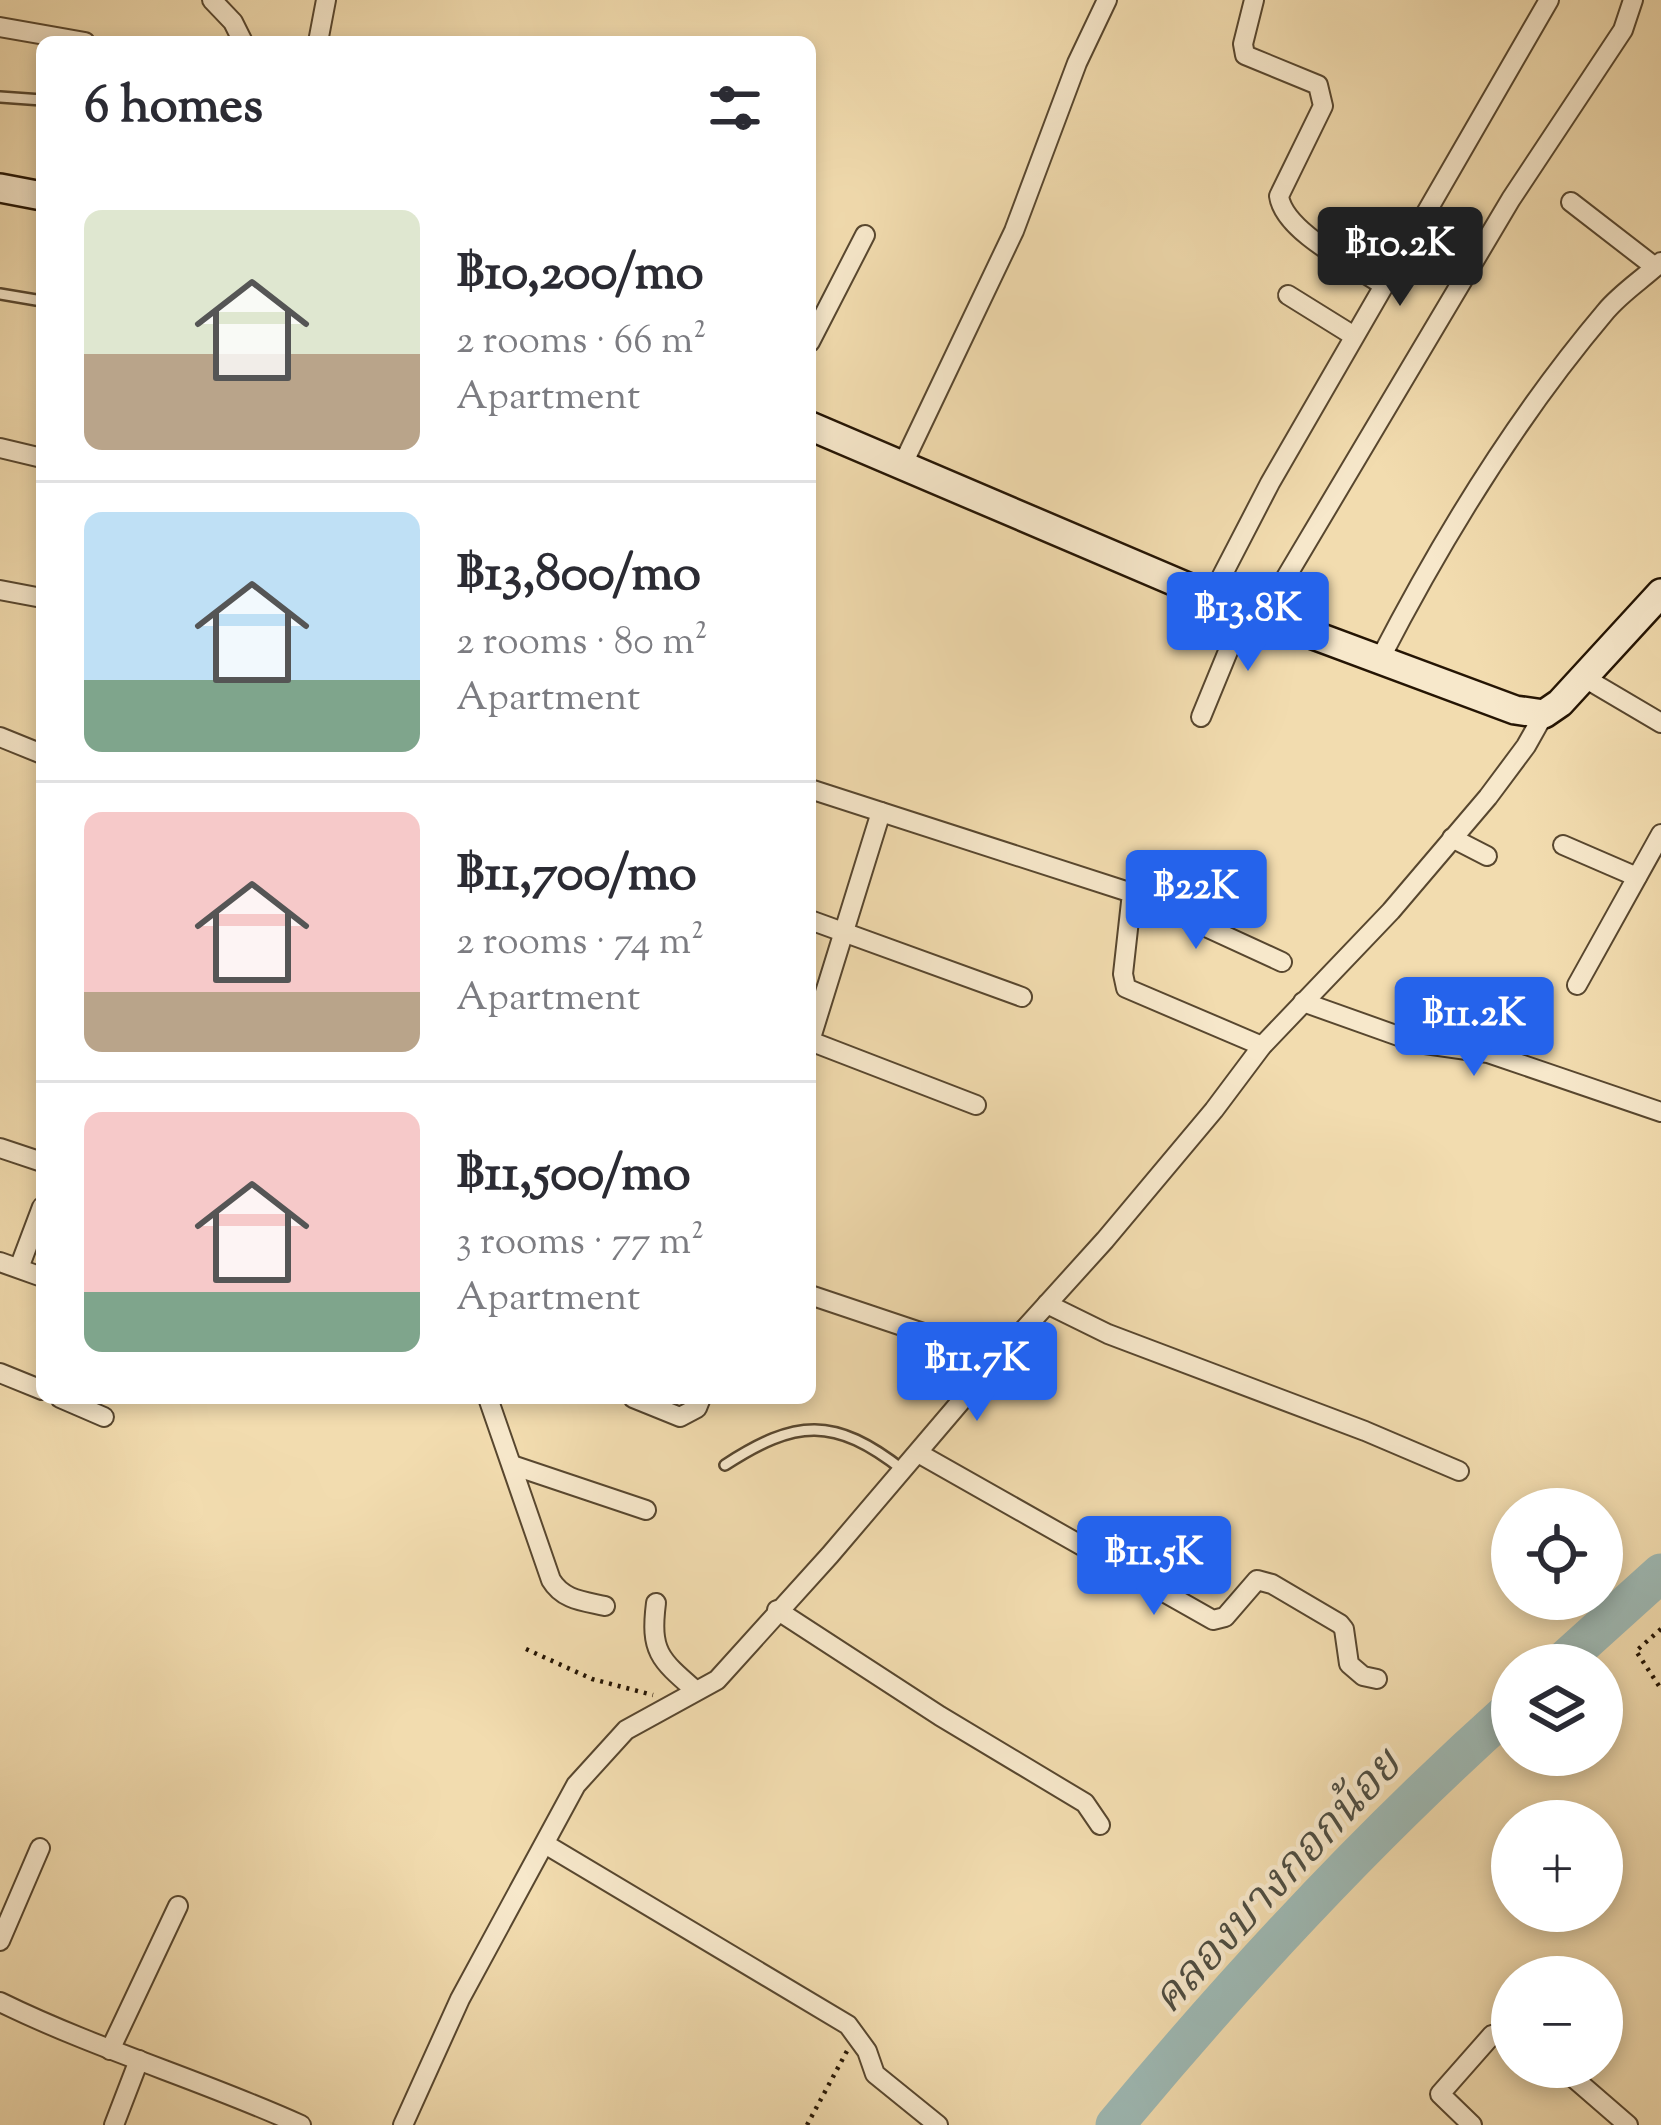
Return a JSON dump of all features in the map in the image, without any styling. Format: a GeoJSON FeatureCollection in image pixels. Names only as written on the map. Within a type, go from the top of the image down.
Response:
{"type":"FeatureCollection","features":[{"type":"Feature","properties":{"kind":"street"},"geometry":{"type":"LineString","coordinates":[[212,0],[240,36]]}},
{"type":"Feature","properties":{"kind":"street"},"geometry":{"type":"LineString","coordinates":[[319,36],[326,0]]}},
{"type":"Feature","properties":{"kind":"street"},"geometry":{"type":"LineString","coordinates":[[901,468],[1014,231],[1077,63],[1107,0]]}},
{"type":"Feature","properties":{"kind":"street"},"geometry":{"type":"LineString","coordinates":[[1254,0],[1243,44],[1245,55],[1318,86],[1323,95],[1323,106],[1279,196],[1280,207],[1298,228],[1383,285]]}},
{"type":"Feature","properties":{"kind":"street"},"geometry":{"type":"LineString","coordinates":[[1211,597],[1270,483],[1549,0]]}},
{"type":"Feature","properties":{"kind":"street"},"geometry":{"type":"LineString","coordinates":[[1201,718],[1254,613],[1623,29],[1633,0]]}},
{"type":"Feature","properties":{"kind":"street"},"geometry":{"type":"LineString","coordinates":[[0,27],[52,36]]}},
{"type":"Feature","properties":{"kind":"street"},"geometry":{"type":"LineString","coordinates":[[0,188],[36,195]]}},
{"type":"Feature","properties":{"kind":"street"},"geometry":{"type":"LineString","coordinates":[[1380,659],[1447,538],[1560,366],[1608,309],[1658,265],[1571,202]]}},
{"type":"Feature","properties":{"kind":"street"},"geometry":{"type":"LineString","coordinates":[[816,331],[866,235]]}},
{"type":"Feature","properties":{"kind":"street"},"geometry":{"type":"LineString","coordinates":[[1288,295],[1354,336]]}},
{"type":"Feature","properties":{"kind":"street"},"geometry":{"type":"LineString","coordinates":[[816,429],[1211,597],[1515,710],[1544,714]]}},
{"type":"Feature","properties":{"kind":"street"},"geometry":{"type":"LineString","coordinates":[[0,448],[36,457]]}},
{"type":"Feature","properties":{"kind":"street"},"geometry":{"type":"LineString","coordinates":[[0,590],[36,597]]}},
{"type":"Feature","properties":{"kind":"street"},"geometry":{"type":"LineString","coordinates":[[404,2125],[460,1999],[576,1785],[626,1730],[669,1702],[717,1680],[1214,1110],[1262,1046],[1391,911],[1488,797],[1544,714],[1661,593]]}},
{"type":"Feature","properties":{"kind":"street"},"geometry":{"type":"LineString","coordinates":[[1582,677],[1661,723]]}},
{"type":"Feature","properties":{"kind":"street"},"geometry":{"type":"LineString","coordinates":[[0,736],[36,751]]}},
{"type":"Feature","properties":{"kind":"street"},"geometry":{"type":"LineString","coordinates":[[816,791],[1132,893],[1282,962]]}},
{"type":"Feature","properties":{"kind":"street"},"geometry":{"type":"LineString","coordinates":[[816,1022],[880,812]]}},
{"type":"Feature","properties":{"kind":"street"},"geometry":{"type":"LineString","coordinates":[[1577,985],[1661,834]]}},
{"type":"Feature","properties":{"kind":"street"},"geometry":{"type":"LineString","coordinates":[[1451,838],[1487,856]]}},
{"type":"Feature","properties":{"kind":"street"},"geometry":{"type":"LineString","coordinates":[[1563,845],[1637,877]]}},
{"type":"Feature","properties":{"kind":"street"},"geometry":{"type":"LineString","coordinates":[[1132,893],[1123,974],[1126,988],[1262,1046]]}},
{"type":"Feature","properties":{"kind":"street"},"geometry":{"type":"LineString","coordinates":[[816,922],[1022,997]]}},
{"type":"Feature","properties":{"kind":"street"},"geometry":{"type":"LineString","coordinates":[[1304,1002],[1418,1043],[1488,1053],[1661,1112]]}},
{"type":"Feature","properties":{"kind":"street"},"geometry":{"type":"LineString","coordinates":[[816,1043],[976,1105]]}},
{"type":"Feature","properties":{"kind":"street"},"geometry":{"type":"LineString","coordinates":[[0,1148],[36,1160]]}},
{"type":"Feature","properties":{"kind":"street"},"geometry":{"type":"LineString","coordinates":[[10,1265],[36,1218]]}},
{"type":"Feature","properties":{"kind":"street"},"geometry":{"type":"LineString","coordinates":[[816,1297],[944,1340]]}},
{"type":"Feature","properties":{"kind":"street"},"geometry":{"type":"LineString","coordinates":[[1047,1304],[1108,1334],[1460,1472]]}},
{"type":"Feature","properties":{"kind":"street"},"geometry":{"type":"LineString","coordinates":[[0,1373],[36,1388]]}},
{"type":"Feature","properties":{"kind":"street"},"geometry":{"type":"LineString","coordinates":[[74,1404],[104,1417]]}},
{"type":"Feature","properties":{"kind":"street"},"geometry":{"type":"LineString","coordinates":[[490,1404],[532,1519],[538,1553],[557,1590],[568,1598],[605,1606]]}},
{"type":"Feature","properties":{"kind":"street"},"geometry":{"type":"LineString","coordinates":[[648,1404],[680,1417],[698,1404]]}},
{"type":"Feature","properties":{"kind":"street"},"geometry":{"type":"LineString","coordinates":[[918,1453],[1213,1620],[1225,1617],[1257,1580],[1272,1584],[1340,1624],[1345,1629],[1349,1664],[1363,1676],[1377,1678]]}},
{"type":"Feature","properties":{"kind":"street"},"geometry":{"type":"LineString","coordinates":[[512,1466],[646,1510]]}},
{"type":"Feature","properties":{"kind":"street"},"geometry":{"type":"LineString","coordinates":[[656,1603],[652,1638],[659,1656],[695,1690]]}},
{"type":"Feature","properties":{"kind":"street"},"geometry":{"type":"LineString","coordinates":[[777,1610],[940,1716],[1069,1792],[1085,1803],[1100,1825]]}},
{"type":"Feature","properties":{"kind":"street"},"geometry":{"type":"LineString","coordinates":[[545,1844],[826,2011],[856,2034],[875,2074],[938,2125]]}},
{"type":"Feature","properties":{"kind":"street"},"geometry":{"type":"LineString","coordinates":[[0,1941],[40,1848]]}},
{"type":"Feature","properties":{"kind":"street"},"geometry":{"type":"LineString","coordinates":[[110,2050],[178,1906]]}},
{"type":"Feature","properties":{"kind":"street"},"geometry":{"type":"LineString","coordinates":[[0,2002],[110,2050],[216,2086],[301,2125]]}},
{"type":"Feature","properties":{"kind":"street"},"geometry":{"type":"LineString","coordinates":[[1472,2125],[1441,2094],[1491,2036]]}},
{"type":"Feature","properties":{"kind":"street"},"geometry":{"type":"LineString","coordinates":[[114,2125],[139,2060]]}},
{"type":"Feature","properties":{"kind":"street"},"geometry":{"type":"LineString","coordinates":[[1585,2088],[1628,2125]]}},
{"type":"Feature","properties":{"kind":"lane"},"geometry":{"type":"LineString","coordinates":[[0,97],[36,100]]}},
{"type":"Feature","properties":{"kind":"lane"},"geometry":{"type":"LineString","coordinates":[[0,294],[36,300]]}},
{"type":"Feature","properties":{"kind":"lane"},"geometry":{"type":"LineString","coordinates":[[725,1465],[764,1440],[791,1431],[827,1429],[878,1450],[903,1470]]}},
{"type":"Feature","properties":{"kind":"path"},"geometry":{"type":"LineString","coordinates":[[1661,1629],[1636,1651],[1661,1688]]}},
{"type":"Feature","properties":{"kind":"path"},"geometry":{"type":"LineString","coordinates":[[526,1648],[592,1679],[669,1702]]}},
{"type":"Feature","properties":{"kind":"path"},"geometry":{"type":"LineString","coordinates":[[807,2125],[856,2034]]}},
{"type":"Feature","properties":{"kind":"waterway","name":"คลองบางกอกน้อย"},"geometry":{"type":"LineString","coordinates":[[1582,1644],[1661,1573]]}},
{"type":"Feature","properties":{"kind":"waterway","name":"คลองบางกอกน้อย"},"geometry":{"type":"LineString","coordinates":[[1115,2125],[1306,1909],[1491,1728]]}}]}
